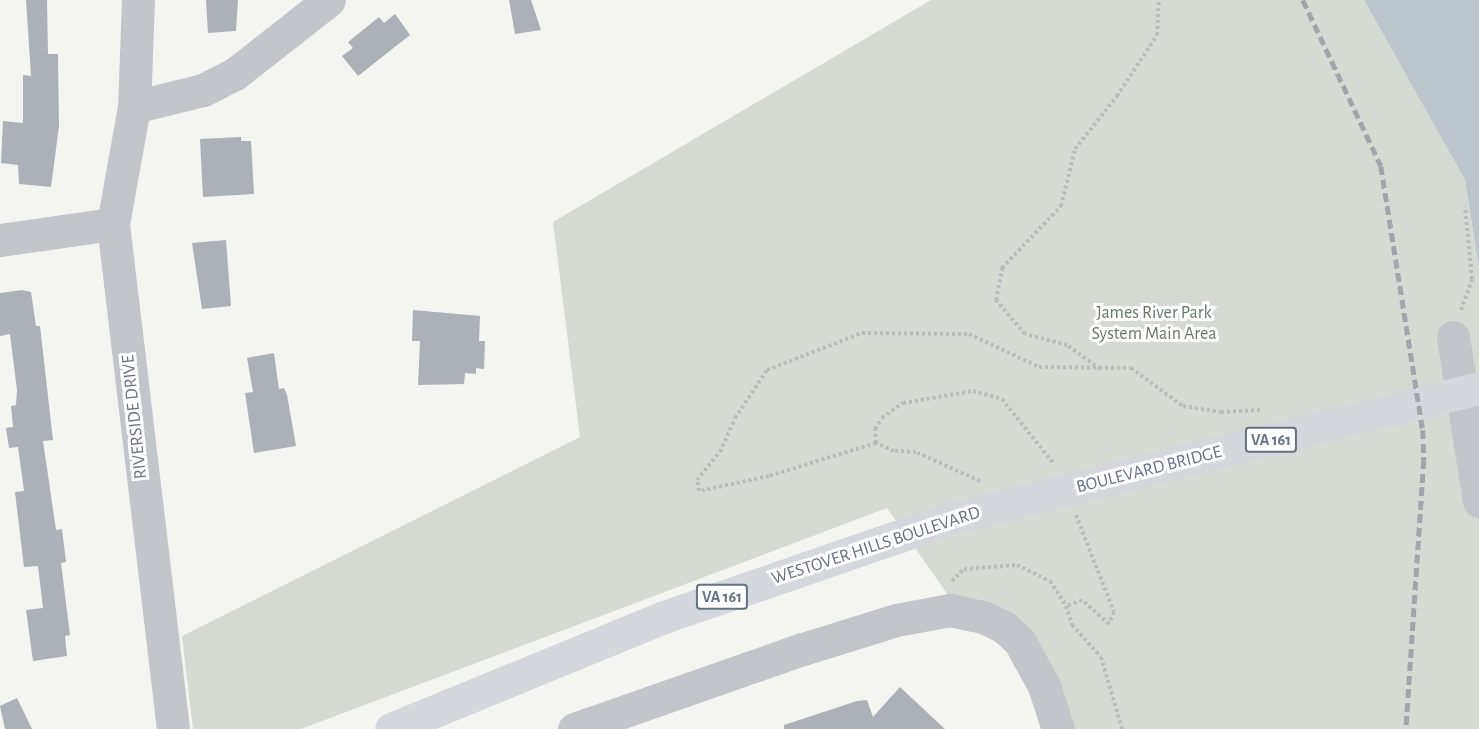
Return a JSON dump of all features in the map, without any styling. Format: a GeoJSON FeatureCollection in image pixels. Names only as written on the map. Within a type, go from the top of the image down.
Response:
{"type":"FeatureCollection","features":[{"type":"Feature","properties":{"kind":"main road","name":"BOULEVARD BRIDGE"},"geometry":{"type":"LineString","coordinates":[[1063,492],[1479,387]]}},
{"type":"Feature","properties":{"kind":"main road","name":"WESTOVER HILLS BOULEVARD"},"geometry":{"type":"LineString","coordinates":[[391,729],[664,617],[948,519],[1063,492]]}},
{"type":"Feature","properties":{"kind":"street","name":"RIVERSIDE DRIVE"},"geometry":{"type":"LineString","coordinates":[[138,0],[134,106],[113,224],[172,729]]}},
{"type":"Feature","properties":{"kind":"street"},"geometry":{"type":"LineString","coordinates":[[134,106],[203,90],[236,73],[329,0]]}},
{"type":"Feature","properties":{"kind":"street"},"geometry":{"type":"LineString","coordinates":[[0,240],[113,224]]}},
{"type":"Feature","properties":{"kind":"street"},"geometry":{"type":"LineString","coordinates":[[1453,337],[1479,501]]}},
{"type":"Feature","properties":{"kind":"street"},"geometry":{"type":"LineString","coordinates":[[574,729],[769,660],[948,611],[1004,627],[1020,642],[1036,669],[1058,729]]}},
{"type":"Feature","properties":{"kind":"path"},"geometry":{"type":"LineString","coordinates":[[876,443],[770,476],[699,490],[697,480],[720,453],[735,418],[767,370],[862,333],[969,334],[1039,367],[1100,369],[1067,345],[1025,334],[996,300],[1002,268],[1061,206],[1075,149],[1117,96],[1157,35],[1159,0]]}},
{"type":"Feature","properties":{"kind":"path"},"geometry":{"type":"LineString","coordinates":[[1453,337],[1472,279],[1465,206]]}},
{"type":"Feature","properties":{"kind":"path"},"geometry":{"type":"LineString","coordinates":[[948,611],[950,583],[964,569],[983,566],[1002,569],[1017,565],[1028,569],[1050,581],[1065,606]]}},
{"type":"Feature","properties":{"kind":"green space","name":"James River Park System Main Area"},"geometry":{"type":"Polygon","coordinates":[[[931,0],[1364,0],[1465,180],[1479,268],[1479,729],[1057,729],[1033,661],[960,612],[887,508],[301,729],[193,729],[182,636],[580,437],[553,222],[931,0]]]}},
{"type":"Feature","properties":{"kind":"shaded area"},"geometry":{"type":"Polygon","coordinates":[[[1364,0],[1479,0],[1479,268],[1465,180],[1364,0]]]}},
{"type":"Feature","properties":{"kind":"building"},"geometry":{"type":"Polygon","coordinates":[[[26,0],[47,0],[48,54],[58,54],[59,126],[51,187],[19,184],[18,165],[1,163],[3,121],[23,123],[23,75],[31,76],[26,0]]]}},
{"type":"Feature","properties":{"kind":"building"},"geometry":{"type":"Polygon","coordinates":[[[206,0],[238,0],[236,31],[208,33],[206,0]]]}},
{"type":"Feature","properties":{"kind":"building"},"geometry":{"type":"Polygon","coordinates":[[[509,0],[531,0],[541,30],[515,34],[509,0]]]}},
{"type":"Feature","properties":{"kind":"building"},"geometry":{"type":"Polygon","coordinates":[[[395,14],[410,35],[358,76],[342,56],[353,48],[348,42],[379,17],[384,23],[395,14]]]}},
{"type":"Feature","properties":{"kind":"building"},"geometry":{"type":"Polygon","coordinates":[[[241,137],[241,141],[251,141],[254,194],[203,197],[200,139],[241,137]]]}},
{"type":"Feature","properties":{"kind":"building"},"geometry":{"type":"Polygon","coordinates":[[[226,240],[231,306],[202,309],[192,243],[226,240]]]}},
{"type":"Feature","properties":{"kind":"building"},"geometry":{"type":"Polygon","coordinates":[[[22,290],[31,292],[36,326],[40,326],[53,440],[43,441],[56,530],[62,529],[66,562],[61,563],[70,635],[65,636],[67,656],[33,661],[26,610],[43,608],[38,566],[24,567],[15,492],[24,491],[18,447],[9,448],[6,428],[13,427],[11,406],[16,405],[17,390],[10,334],[0,336],[0,293],[22,290]]]}},
{"type":"Feature","properties":{"kind":"building"},"geometry":{"type":"Polygon","coordinates":[[[413,310],[480,316],[479,341],[485,341],[484,369],[476,368],[476,374],[465,373],[464,384],[418,385],[420,341],[412,341],[413,310]]]}},
{"type":"Feature","properties":{"kind":"building"},"geometry":{"type":"Polygon","coordinates":[[[274,353],[279,389],[284,388],[287,395],[296,446],[254,453],[245,393],[253,392],[247,358],[274,353]]]}},
{"type":"Feature","properties":{"kind":"building"},"geometry":{"type":"Polygon","coordinates":[[[900,687],[945,729],[784,729],[784,725],[857,701],[867,700],[873,717],[900,687]]]}},
{"type":"Feature","properties":{"kind":"building"},"geometry":{"type":"Polygon","coordinates":[[[17,698],[32,729],[5,729],[0,706],[17,698]]]}},
{"type":"Feature","properties":{"kind":"railway"},"geometry":{"type":"LineString","coordinates":[[1303,0],[1381,166],[1423,430],[1424,460],[1406,729]]}}]}
